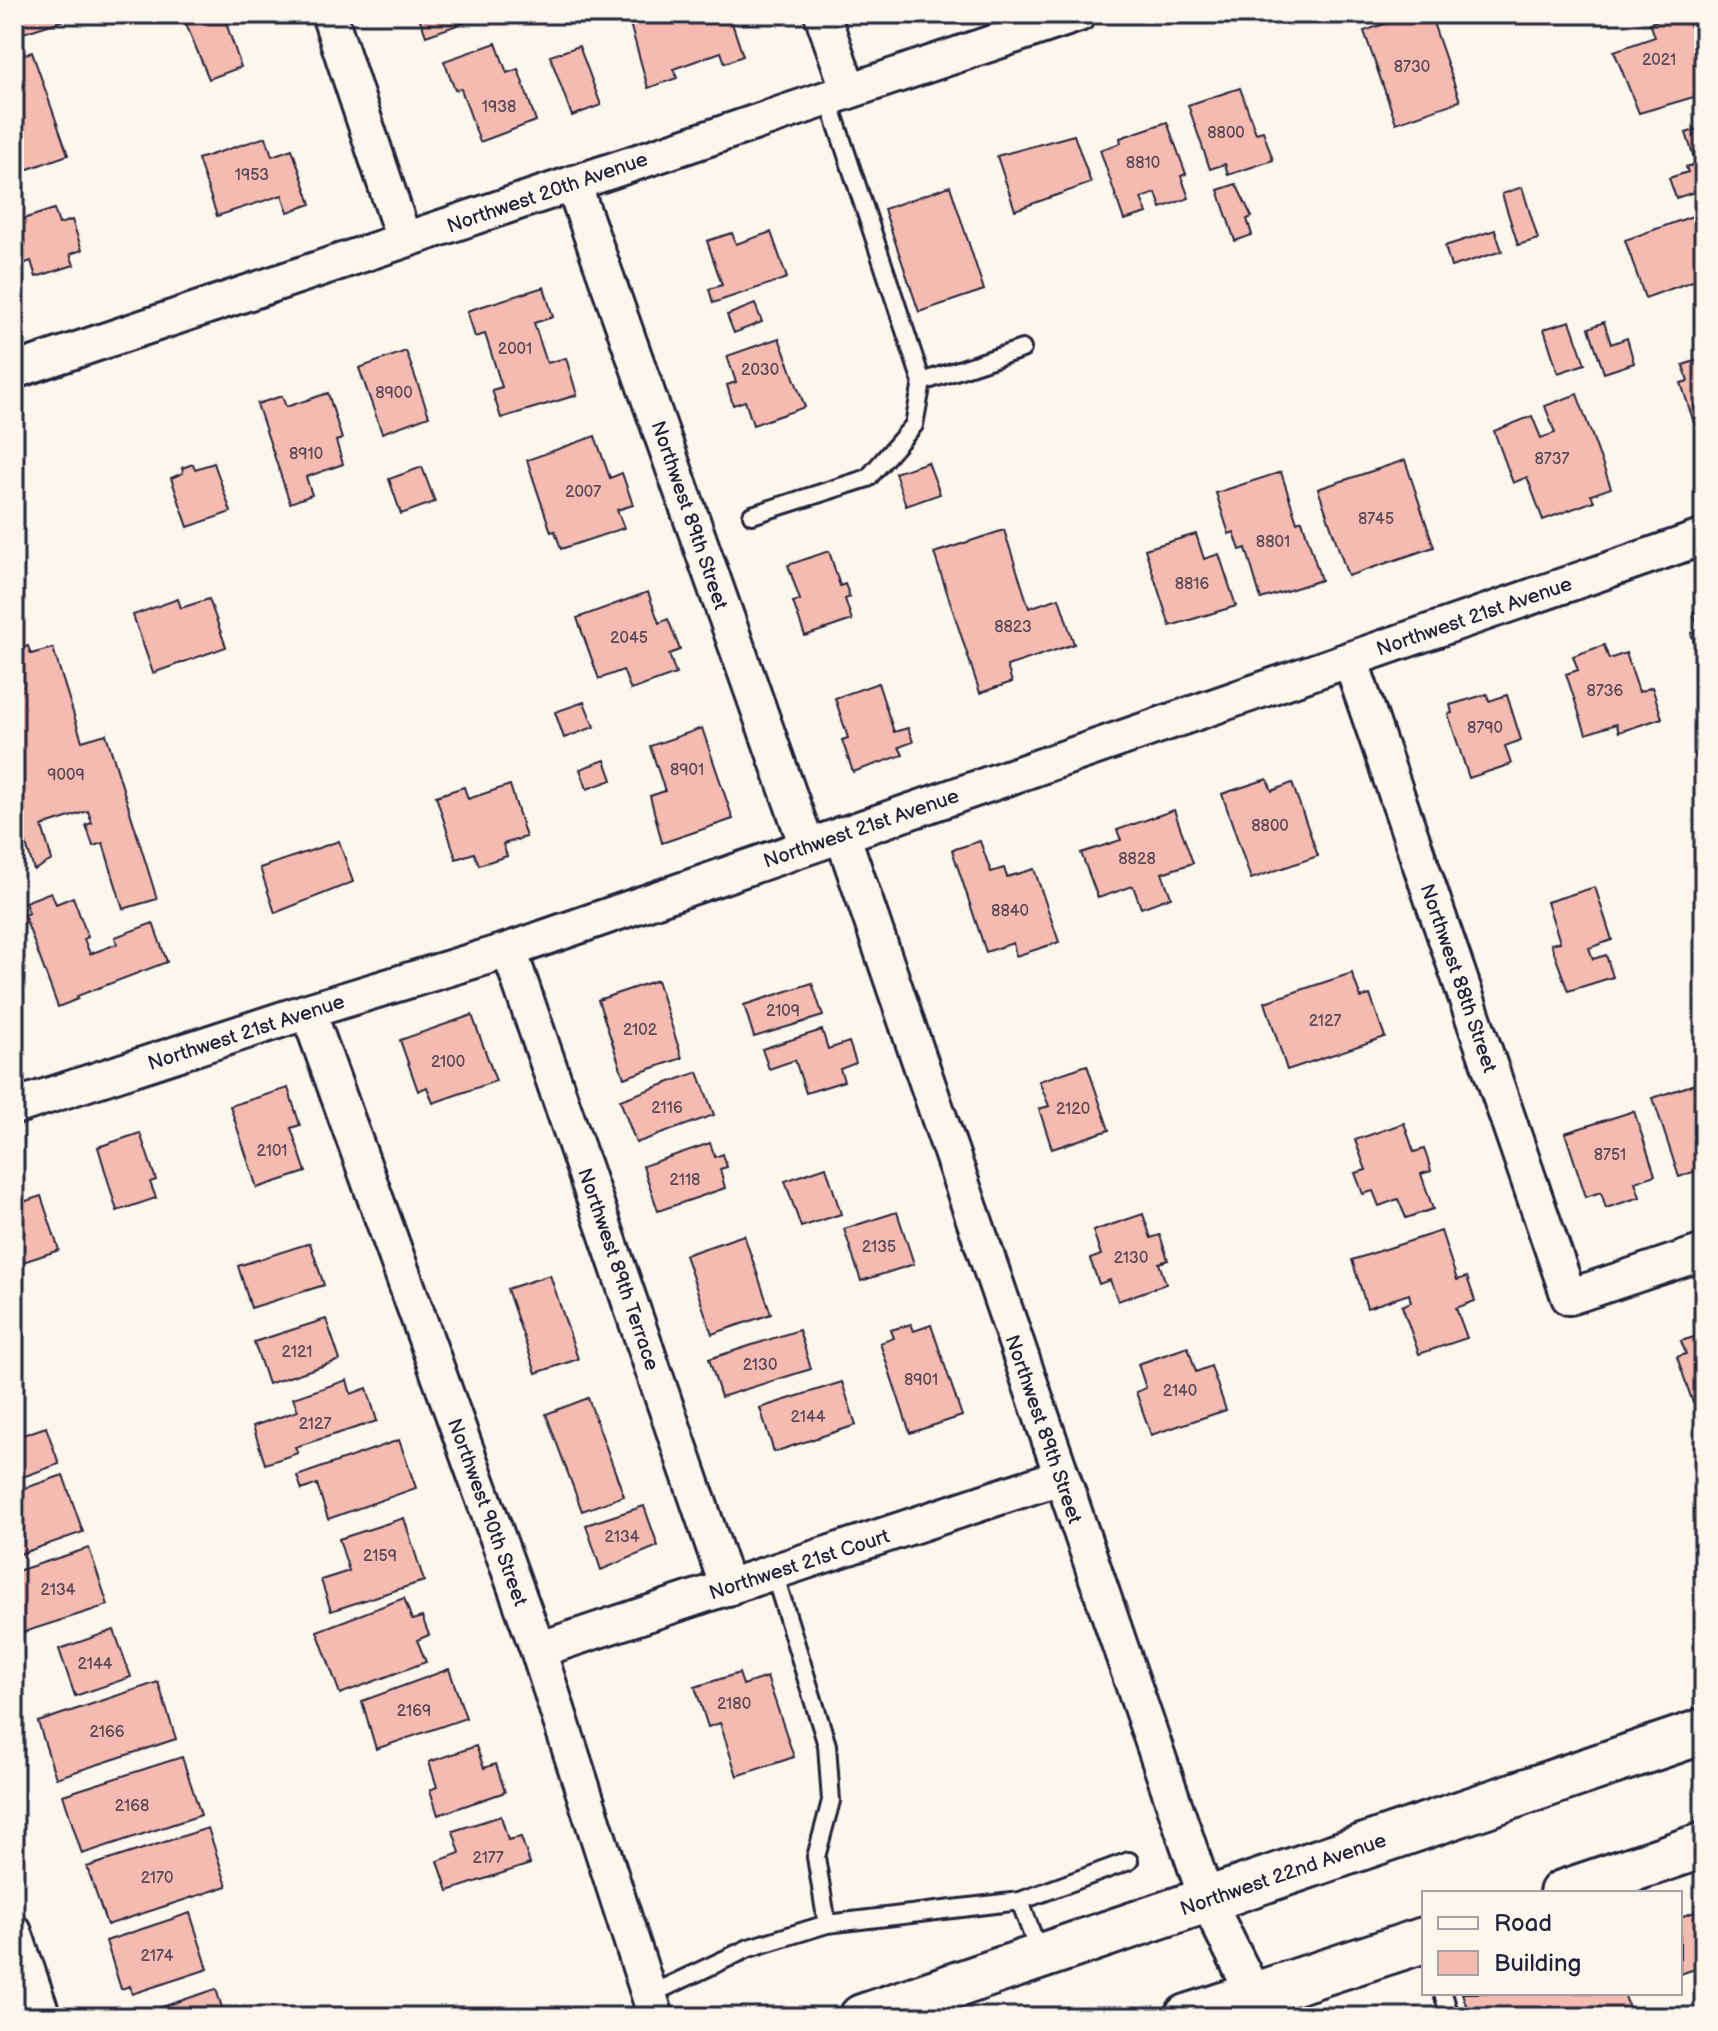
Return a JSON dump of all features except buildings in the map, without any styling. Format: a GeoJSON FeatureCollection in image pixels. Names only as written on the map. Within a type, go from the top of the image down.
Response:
{"type":"FeatureCollection","features":[{"type":"Feature","properties":{"kind":"main road","name":"Northwest 22nd Avenue"},"geometry":{"type":"LineString","coordinates":[[862,2017],[1704,1731]]}},
{"type":"Feature","properties":{"kind":"main road"},"geometry":{"type":"LineString","coordinates":[[1568,1891],[1704,1845]]}},
{"type":"Feature","properties":{"kind":"main road"},"geometry":{"type":"LineString","coordinates":[[1187,2017],[1261,2007],[1422,1941]]}},
{"type":"Feature","properties":{"kind":"street"},"geometry":{"type":"LineString","coordinates":[[329,14],[404,240]]}},
{"type":"Feature","properties":{"kind":"street"},"geometry":{"type":"LineString","coordinates":[[822,14],[838,95]]}},
{"type":"Feature","properties":{"kind":"street","name":"Northwest 20th Avenue"},"geometry":{"type":"LineString","coordinates":[[14,371],[1079,14]]}},
{"type":"Feature","properties":{"kind":"street","name":"Northwest 89th Street"},"geometry":{"type":"LineString","coordinates":[[573,183],[807,846]]}},
{"type":"Feature","properties":{"kind":"street","name":"Northwest 21st Avenue"},"geometry":{"type":"LineString","coordinates":[[14,1107],[308,1011],[509,950],[1704,537]]}},
{"type":"Feature","properties":{"kind":"street","name":"Northwest 88th Street"},"geometry":{"type":"LineString","coordinates":[[1350,659],[1569,1297],[1704,1252]]}},
{"type":"Feature","properties":{"kind":"street","name":"Northwest 89th Street"},"geometry":{"type":"LineString","coordinates":[[842,834],[1207,1900],[1261,2007]]}},
{"type":"Feature","properties":{"kind":"street","name":"Northwest 89th Terrace"},"geometry":{"type":"LineString","coordinates":[[509,950],[728,1588]]}},
{"type":"Feature","properties":{"kind":"street","name":"Northwest 90th Street"},"geometry":{"type":"LineString","coordinates":[[308,1011],[538,1650],[652,2006]]}},
{"type":"Feature","properties":{"kind":"street","name":"Northwest 21st Court"},"geometry":{"type":"LineString","coordinates":[[538,1650],[1060,1477]]}},
{"type":"Feature","properties":{"kind":"street"},"geometry":{"type":"LineString","coordinates":[[14,1932],[43,2017]]}},
{"type":"Feature","properties":{"kind":"lane"},"geometry":{"type":"LineString","coordinates":[[752,515],[868,478],[914,425],[922,382],[838,95]]}},
{"type":"Feature","properties":{"kind":"lane"},"geometry":{"type":"LineString","coordinates":[[922,382],[1022,349]]}},
{"type":"Feature","properties":{"kind":"lane"},"geometry":{"type":"LineString","coordinates":[[774,1573],[827,1745],[831,1801],[816,1857],[827,1924]]}},
{"type":"Feature","properties":{"kind":"lane"},"geometry":{"type":"LineString","coordinates":[[652,2006],[749,1948],[827,1924],[1020,1901],[1129,1861]]}},
{"type":"Feature","properties":{"kind":"lane"},"geometry":{"type":"LineString","coordinates":[[1020,1901],[1040,1957]]}},
{"type":"Feature","properties":{"kind":"lane"},"geometry":{"type":"LineString","coordinates":[[1444,1995],[1450,2017]]}}]}
